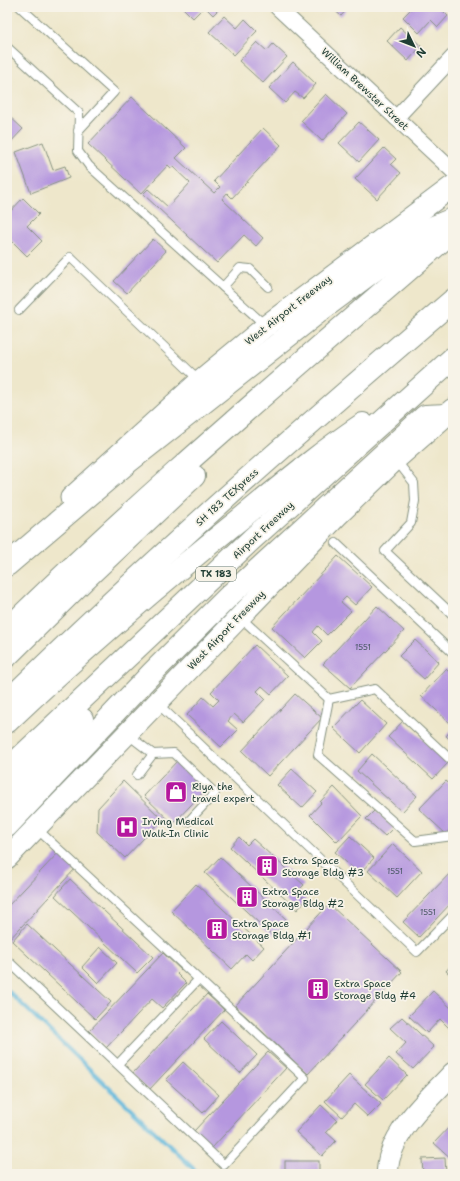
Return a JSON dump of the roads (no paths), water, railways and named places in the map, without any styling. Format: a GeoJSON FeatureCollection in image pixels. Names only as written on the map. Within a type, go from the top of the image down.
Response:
{"type":"FeatureCollection","features":[{"type":"Feature","properties":{"kind":"highway"},"geometry":{"type":"LineString","coordinates":[[7,565],[128,462],[322,310],[431,228],[453,219]]}},
{"type":"Feature","properties":{"kind":"highway"},"geometry":{"type":"LineString","coordinates":[[7,630],[58,580],[156,491],[453,231]]}},
{"type":"Feature","properties":{"kind":"highway","name":"SH 183 TEXpress"},"geometry":{"type":"LineString","coordinates":[[7,684],[228,479],[453,284]]}},
{"type":"Feature","properties":{"kind":"highway","name":"SH 183 TEXpress"},"geometry":{"type":"LineString","coordinates":[[7,702],[157,560],[253,473],[453,300]]}},
{"type":"Feature","properties":{"kind":"highway","name":"Airport Freeway"},"geometry":{"type":"LineString","coordinates":[[7,770],[252,539],[453,358]]}},
{"type":"Feature","properties":{"kind":"highway"},"geometry":{"type":"LineString","coordinates":[[7,656],[97,567],[252,424],[290,373]]}},
{"type":"Feature","properties":{"kind":"highway"},"geometry":{"type":"LineString","coordinates":[[7,722],[64,668],[212,541],[335,443],[427,381]]}},
{"type":"Feature","properties":{"kind":"highway"},"geometry":{"type":"LineString","coordinates":[[7,826],[151,674],[230,596],[425,416],[450,412]]}},
{"type":"Feature","properties":{"kind":"highway"},"geometry":{"type":"LineString","coordinates":[[7,798],[123,675],[140,645]]}},
{"type":"Feature","properties":{"kind":"main road","name":"West Airport Freeway"},"geometry":{"type":"LineString","coordinates":[[7,558],[200,380],[266,326],[453,186]]}},
{"type":"Feature","properties":{"kind":"main road","name":"West Airport Freeway"},"geometry":{"type":"LineString","coordinates":[[7,858],[54,812],[156,702],[337,516],[396,460],[450,412]]}},
{"type":"Feature","properties":{"kind":"main road"},"geometry":{"type":"LineString","coordinates":[[387,1174],[390,1156],[402,1130],[453,1073]]}},
{"type":"Feature","properties":{"kind":"street","name":"William Brewster Street"},"geometry":{"type":"LineString","coordinates":[[278,7],[453,171]]}},
{"type":"Feature","properties":{"kind":"street"},"geometry":{"type":"LineString","coordinates":[[396,118],[453,57]]}},
{"type":"Feature","properties":{"kind":"lane"},"geometry":{"type":"LineString","coordinates":[[20,7],[114,92],[78,131]]}},
{"type":"Feature","properties":{"kind":"lane"},"geometry":{"type":"LineString","coordinates":[[7,47],[79,113],[78,151],[89,166],[266,326]]}},
{"type":"Feature","properties":{"kind":"lane"},"geometry":{"type":"LineString","coordinates":[[19,310],[70,257],[200,380]]}},
{"type":"Feature","properties":{"kind":"lane"},"geometry":{"type":"LineString","coordinates":[[223,287],[240,268],[250,269],[268,287]]}},
{"type":"Feature","properties":{"kind":"lane"},"geometry":{"type":"LineString","coordinates":[[396,460],[414,483],[415,501],[411,523],[385,551],[453,615]]}},
{"type":"Feature","properties":{"kind":"lane"},"geometry":{"type":"LineString","coordinates":[[336,543],[453,653]]}},
{"type":"Feature","properties":{"kind":"lane"},"geometry":{"type":"LineString","coordinates":[[239,616],[329,699]]}},
{"type":"Feature","properties":{"kind":"lane"},"geometry":{"type":"LineString","coordinates":[[329,699],[375,689],[453,762]]}},
{"type":"Feature","properties":{"kind":"lane"},"geometry":{"type":"LineString","coordinates":[[329,699],[318,754],[415,841],[453,836]]}},
{"type":"Feature","properties":{"kind":"lane"},"geometry":{"type":"LineString","coordinates":[[156,702],[417,952],[453,915]]}},
{"type":"Feature","properties":{"kind":"lane"},"geometry":{"type":"LineString","coordinates":[[126,734],[153,754],[174,754],[215,793],[188,822]]}},
{"type":"Feature","properties":{"kind":"lane"},"geometry":{"type":"LineString","coordinates":[[137,775],[153,754]]}},
{"type":"Feature","properties":{"kind":"lane"},"geometry":{"type":"LineString","coordinates":[[7,960],[224,1165],[305,1078],[36,828]]}},
{"type":"Feature","properties":{"kind":"lane"},"geometry":{"type":"LineString","coordinates":[[118,1064],[198,980]]}},
{"type":"Feature","properties":{"kind":"waterway"},"geometry":{"type":"LineString","coordinates":[[7,990],[199,1174]]}},
{"type":"Feature","properties":{"kind":"place","name":"Riya the travel expert"},"geometry":{"type":"Point","coordinates":[176,792]}},
{"type":"Feature","properties":{"kind":"place","name":"Irving Medical Walk-In Clinic"},"geometry":{"type":"Point","coordinates":[127,827]}},
{"type":"Feature","properties":{"kind":"place","name":"Extra Space Storage Bldg #3"},"geometry":{"type":"Point","coordinates":[267,866]}},
{"type":"Feature","properties":{"kind":"place","name":"Extra Space Storage Bldg #2"},"geometry":{"type":"Point","coordinates":[247,897]}},
{"type":"Feature","properties":{"kind":"place","name":"Extra Space Storage Bldg #1"},"geometry":{"type":"Point","coordinates":[217,929]}},
{"type":"Feature","properties":{"kind":"place","name":"Extra Space Storage Bldg #4"},"geometry":{"type":"Point","coordinates":[318,989]}}]}
